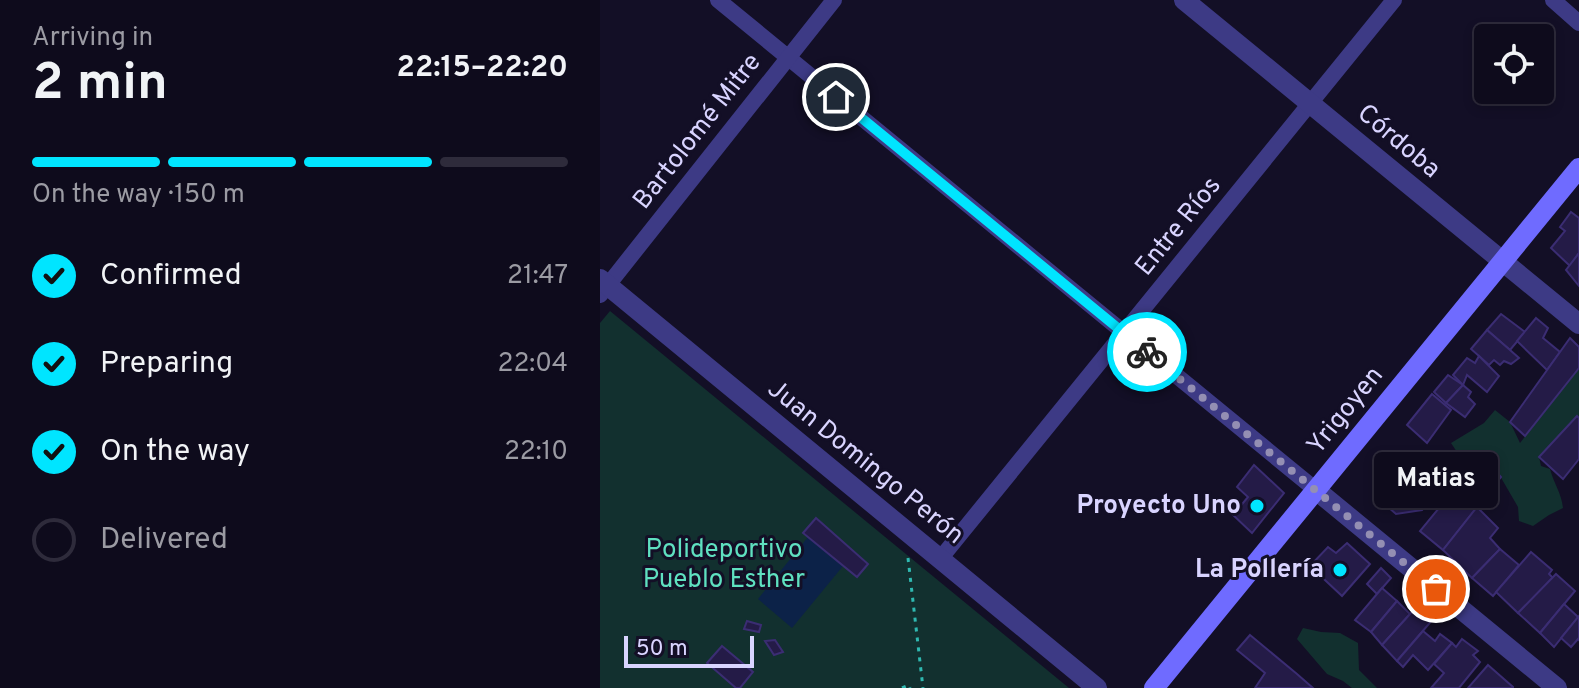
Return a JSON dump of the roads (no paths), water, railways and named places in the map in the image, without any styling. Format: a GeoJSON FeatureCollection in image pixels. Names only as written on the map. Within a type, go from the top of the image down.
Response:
{"type":"FeatureCollection","features":[{"type":"Feature","properties":{"kind":"main road","name":"Yrigoyen"},"geometry":{"type":"LineString","coordinates":[[1154,688],[1579,168]]}},
{"type":"Feature","properties":{"kind":"street"},"geometry":{"type":"LineString","coordinates":[[718,0],[1557,688]]}},
{"type":"Feature","properties":{"kind":"street","name":"Bartolomé Mitre"},"geometry":{"type":"LineString","coordinates":[[603,286],[834,0]]}},
{"type":"Feature","properties":{"kind":"street","name":"Córdoba"},"geometry":{"type":"LineString","coordinates":[[1184,0],[1579,324]]}},
{"type":"Feature","properties":{"kind":"street","name":"Entre Ríos"},"geometry":{"type":"LineString","coordinates":[[940,559],[1394,0]]}},
{"type":"Feature","properties":{"kind":"street"},"geometry":{"type":"LineString","coordinates":[[1553,0],[1579,23]]}},
{"type":"Feature","properties":{"kind":"street","name":"Juan Domingo Perón"},"geometry":{"type":"LineString","coordinates":[[603,286],[1097,688]]}},
{"type":"Feature","properties":{"kind":"water"},"geometry":{"type":"Polygon","coordinates":[[[808,537],[843,566],[792,628],[758,599],[808,537]]]}},
{"type":"Feature","properties":{"kind":"place","name":"Proyecto Uno"},"geometry":{"type":"Point","coordinates":[1257,506]}},
{"type":"Feature","properties":{"kind":"place","name":"La Pollería"},"geometry":{"type":"Point","coordinates":[1340,570]}},
{"type":"Feature","properties":{"kind":"place","name":"Matias"},"geometry":{"type":"Point","coordinates":[1436,589]}},
{"type":"Feature","properties":{"kind":"park label","name":"Polideportivo Pueblo Esther"},"geometry":{"type":"Point","coordinates":[724,565]}}]}
